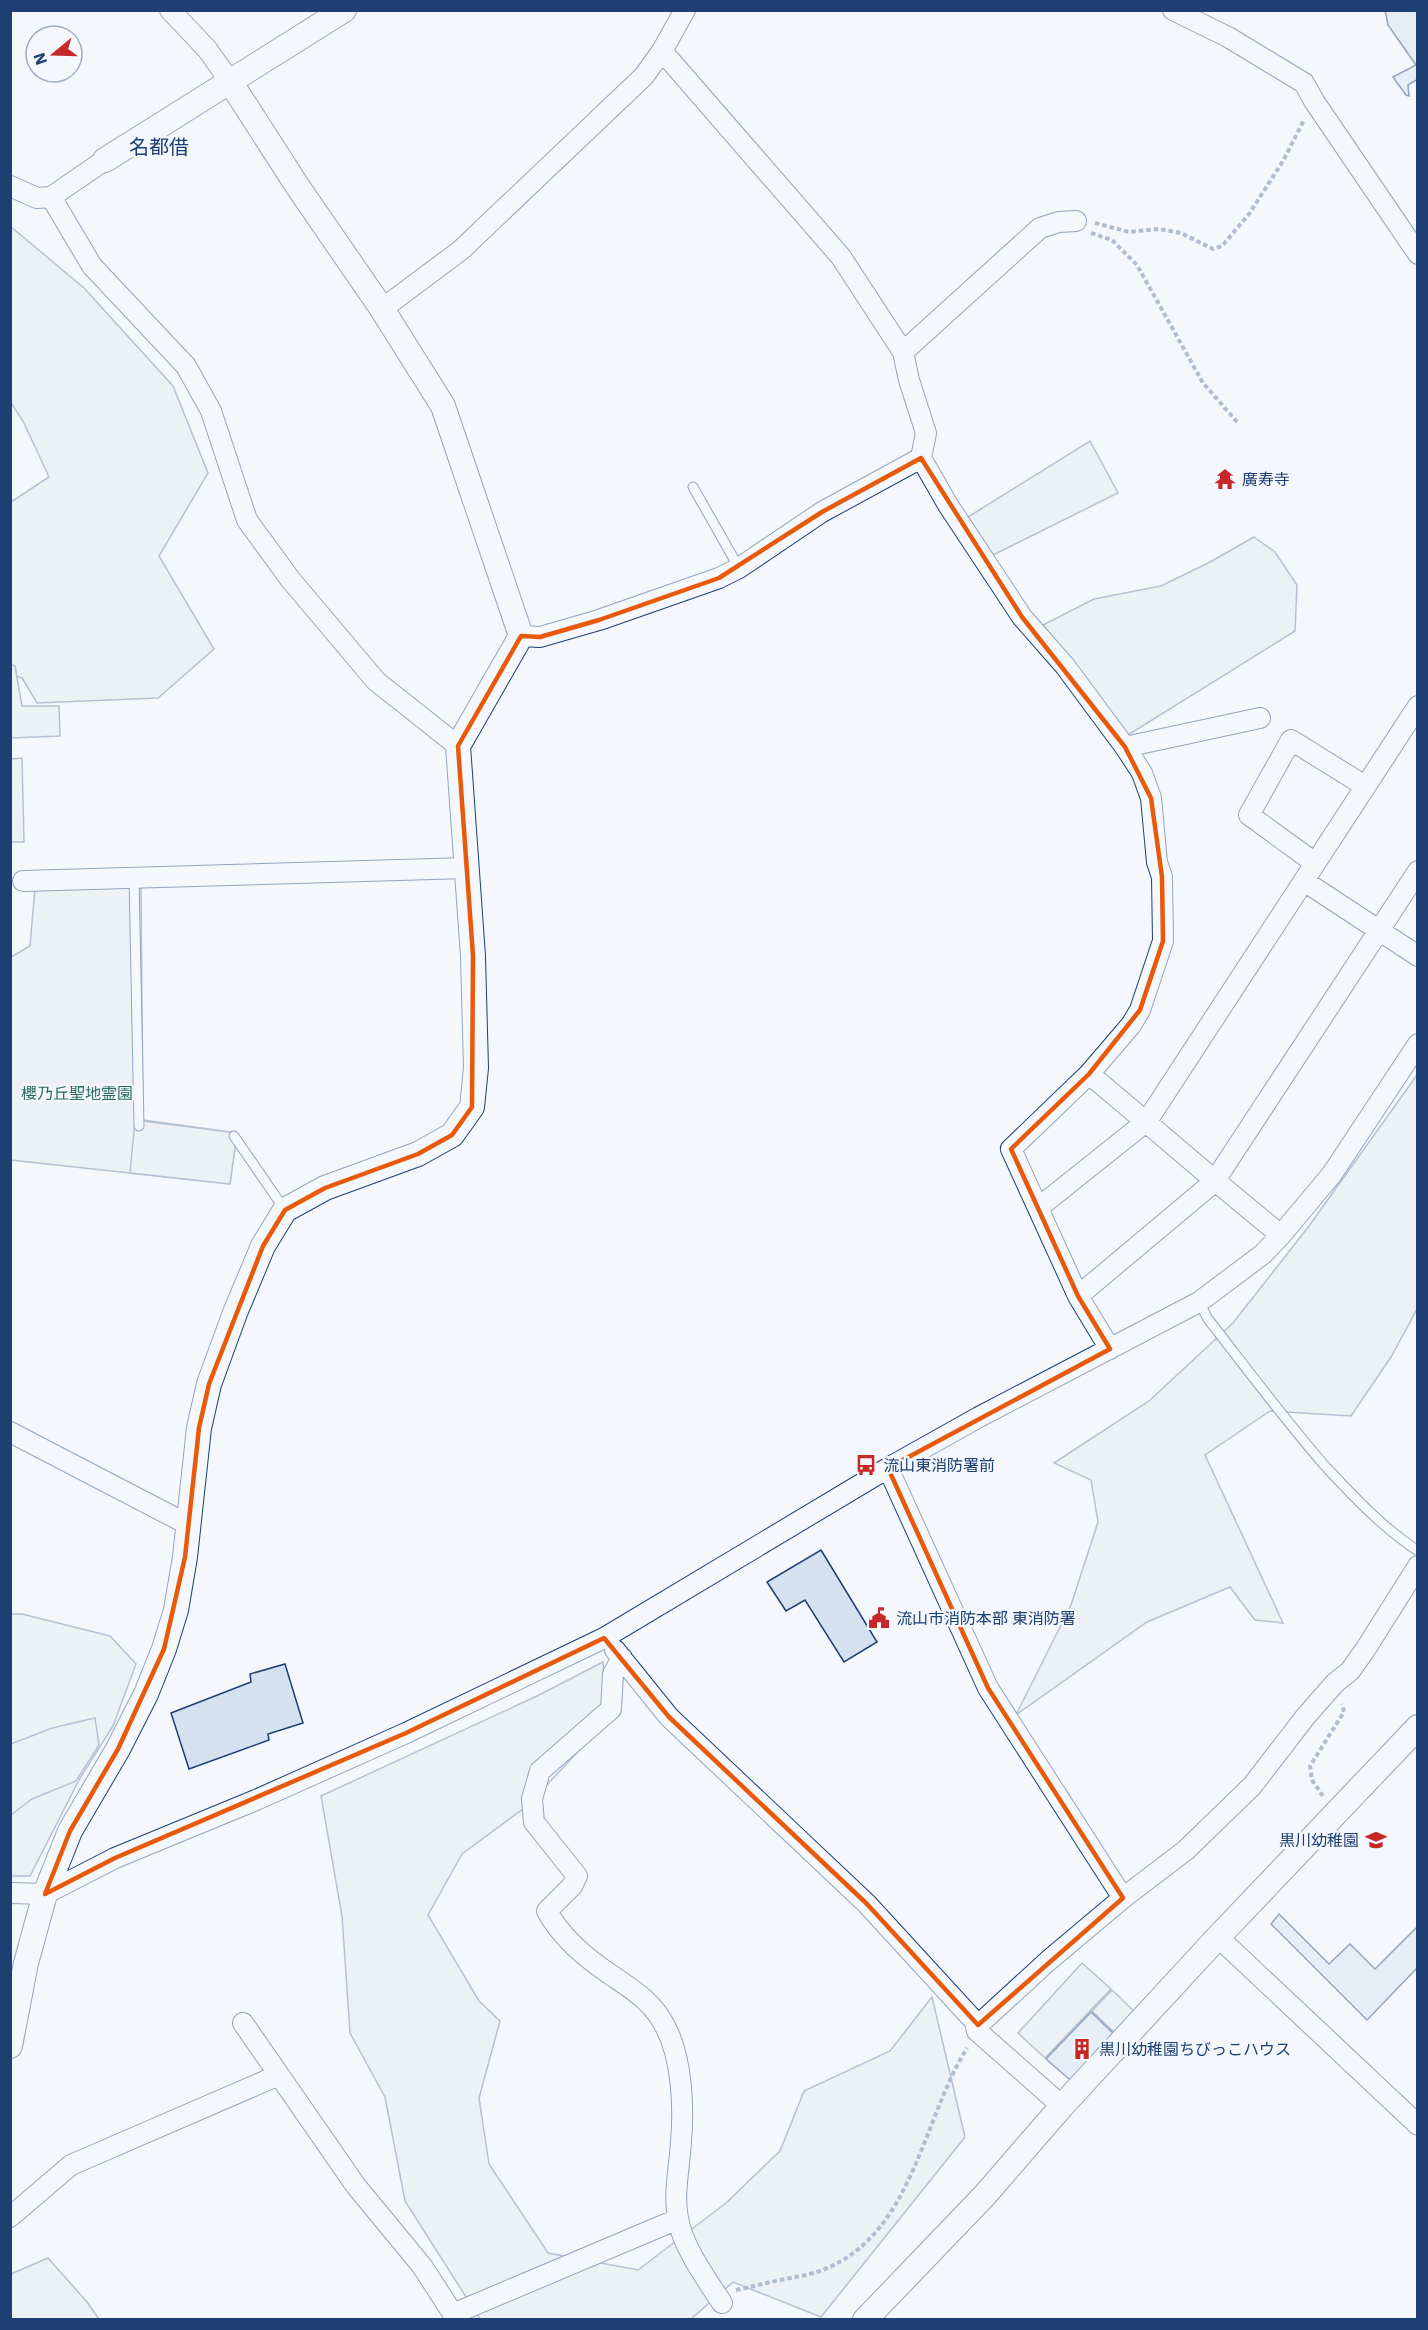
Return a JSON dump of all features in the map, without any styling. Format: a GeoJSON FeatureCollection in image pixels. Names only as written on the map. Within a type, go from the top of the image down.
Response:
{"type":"FeatureCollection","features":[{"type":"Feature","properties":{"kind":"street"},"geometry":{"type":"LineString","coordinates":[[10,2046],[26,1963],[45,1894],[70,1831],[118,1749],[146,1694],[164,1649],[176,1610],[185,1557],[199,1428],[209,1384],[263,1246],[285,1210],[325,1188],[418,1154],[452,1136],[472,1107],[476,1068],[473,956],[458,746],[521,636],[443,406],[382,309],[298,187],[231,83],[207,50],[170,10]]}},
{"type":"Feature","properties":{"kind":"street"},"geometry":{"type":"LineString","coordinates":[[10,186],[37,198],[51,197],[105,160],[344,10]]}},
{"type":"Feature","properties":{"kind":"street"},"geometry":{"type":"LineString","coordinates":[[382,309],[461,250],[644,76],[662,51],[685,10]]}},
{"type":"Feature","properties":{"kind":"street"},"geometry":{"type":"LineString","coordinates":[[1173,10],[1228,38],[1304,82],[1314,101],[1418,254]]}},
{"type":"Feature","properties":{"kind":"street"},"geometry":{"type":"LineString","coordinates":[[662,51],[841,257],[903,352],[909,380],[926,433],[921,458],[948,505],[1022,617],[1065,666],[1125,747],[1142,773],[1151,798],[1157,862],[1162,877],[1162,940],[1140,1010],[1131,1025],[1089,1074],[1011,1149],[1078,1296],[1110,1349]]}},
{"type":"Feature","properties":{"kind":"street"},"geometry":{"type":"LineString","coordinates":[[51,197],[92,266],[186,366],[211,411],[247,520],[290,579],[376,681],[458,746]]}},
{"type":"Feature","properties":{"kind":"street"},"geometry":{"type":"LineString","coordinates":[[903,352],[993,267],[1040,228],[1059,222],[1076,221]]}},
{"type":"Feature","properties":{"kind":"street"},"geometry":{"type":"LineString","coordinates":[[521,636],[540,637],[599,620],[719,578],[739,568],[822,512],[921,458]]}},
{"type":"Feature","properties":{"kind":"street"},"geometry":{"type":"LineString","coordinates":[[1038,1208],[1147,1121],[1418,706]]}},
{"type":"Feature","properties":{"kind":"street"},"geometry":{"type":"LineString","coordinates":[[1125,747],[1260,718]]}},
{"type":"Feature","properties":{"kind":"street"},"geometry":{"type":"LineString","coordinates":[[1315,863],[1248,815],[1290,740],[1365,786]]}},
{"type":"Feature","properties":{"kind":"street"},"geometry":{"type":"LineString","coordinates":[[17,881],[466,868]]}},
{"type":"Feature","properties":{"kind":"street"},"geometry":{"type":"LineString","coordinates":[[1078,1296],[1214,1182],[1418,871]]}},
{"type":"Feature","properties":{"kind":"street"},"geometry":{"type":"LineString","coordinates":[[1304,881],[1418,956]]}},
{"type":"Feature","properties":{"kind":"street"},"geometry":{"type":"LineString","coordinates":[[10,1893],[45,1894],[115,1858],[256,1800],[406,1733],[604,1638],[888,1468],[979,1417],[1198,1302],[1263,1254],[1281,1235],[1332,1173],[1418,1044]]}},
{"type":"Feature","properties":{"kind":"street"},"geometry":{"type":"LineString","coordinates":[[1089,1074],[1147,1121],[1214,1182],[1281,1235]]}},
{"type":"Feature","properties":{"kind":"street"},"geometry":{"type":"LineString","coordinates":[[10,1432],[187,1524]]}},
{"type":"Feature","properties":{"kind":"street"},"geometry":{"type":"LineString","coordinates":[[888,1468],[988,1688],[1123,1898]]}},
{"type":"Feature","properties":{"kind":"street"},"geometry":{"type":"LineString","coordinates":[[977,2028],[1048,1961],[1123,1898],[1186,1850],[1252,1785],[1306,1716],[1335,1683],[1350,1671],[1418,1566]]}},
{"type":"Feature","properties":{"kind":"street"},"geometry":{"type":"LineString","coordinates":[[604,1638],[669,1717],[867,1904],[977,2028],[1062,2106]]}},
{"type":"Feature","properties":{"kind":"street"},"geometry":{"type":"LineString","coordinates":[[622,1658],[613,1674],[611,1709],[540,1771],[531,1807],[534,1822],[577,1876],[572,1886],[547,1911],[555,1926],[582,1953],[652,2004],[667,2029],[674,2049],[683,2110],[677,2189],[678,2219],[701,2272],[722,2304]]}},
{"type":"Feature","properties":{"kind":"street"},"geometry":{"type":"LineString","coordinates":[[865,2319],[985,2195],[1062,2106],[1218,1937],[1418,1727]]}},
{"type":"Feature","properties":{"kind":"street"},"geometry":{"type":"LineString","coordinates":[[1218,1937],[1418,2125]]}},
{"type":"Feature","properties":{"kind":"street"},"geometry":{"type":"LineString","coordinates":[[243,2023],[356,2186],[422,2266],[455,2317],[678,2219]]}},
{"type":"Feature","properties":{"kind":"street"},"geometry":{"type":"LineString","coordinates":[[10,2217],[71,2165],[279,2075]]}},
{"type":"Feature","properties":{"kind":"lane"},"geometry":{"type":"LineString","coordinates":[[693,487],[739,568]]}},
{"type":"Feature","properties":{"kind":"lane"},"geometry":{"type":"LineString","coordinates":[[134,878],[139,1126]]}},
{"type":"Feature","properties":{"kind":"lane"},"geometry":{"type":"LineString","coordinates":[[234,1136],[285,1210]]}},
{"type":"Feature","properties":{"kind":"lane"},"geometry":{"type":"LineString","coordinates":[[1198,1302],[1285,1420],[1389,1532],[1418,1551]]}},
{"type":"Feature","properties":{"kind":"path"},"geometry":{"type":"LineString","coordinates":[[1076,221],[1090,221],[1129,232],[1159,230],[1181,233],[1213,249],[1222,246],[1249,214],[1283,162],[1314,101]]}},
{"type":"Feature","properties":{"kind":"path"},"geometry":{"type":"LineString","coordinates":[[1076,221],[1085,231],[1112,240],[1137,264],[1203,383],[1238,423]]}},
{"type":"Feature","properties":{"kind":"path"},"geometry":{"type":"LineString","coordinates":[[1338,1721],[1310,1766],[1312,1780],[1320,1793],[1339,1811]]}},
{"type":"Feature","properties":{"kind":"path"},"geometry":{"type":"LineString","coordinates":[[722,2304],[735,2291],[827,2268],[854,2252],[879,2229],[901,2195],[917,2162],[955,2067],[977,2028]]}},
{"type":"Feature","properties":{"kind":"highlighted area"},"geometry":{"type":"Polygon","coordinates":[[[921,458],[1022,617],[1125,747],[1151,798],[1162,877],[1163,941],[1140,1010],[1089,1074],[1011,1149],[1078,1296],[1110,1349],[888,1468],[988,1688],[1123,1898],[978,2025],[867,1904],[669,1717],[604,1638],[406,1733],[115,1858],[45,1894],[70,1831],[118,1749],[164,1649],[185,1557],[199,1428],[209,1384],[263,1246],[285,1210],[325,1188],[418,1154],[452,1135],[472,1107],[473,956],[458,746],[521,636],[540,637],[599,620],[719,578],[822,512],[921,458]]]}},
{"type":"Feature","properties":{"kind":"green space"},"geometry":{"type":"Polygon","coordinates":[[[10,226],[84,288],[173,386],[208,473],[159,556],[214,649],[158,698],[37,703],[22,678],[11,675],[11,502],[49,477],[23,421],[11,403],[10,226]]]}},
{"type":"Feature","properties":{"kind":"green space"},"geometry":{"type":"Polygon","coordinates":[[[1254,537],[1275,552],[1297,585],[1295,631],[1128,735],[1043,625],[1094,599],[1161,586],[1254,537]]]}},
{"type":"Feature","properties":{"kind":"green space","name":"櫻乃丘聖地霊園"},"geometry":{"type":"Polygon","coordinates":[[[35,888],[141,888],[143,1120],[237,1133],[230,1184],[11,1160],[11,957],[30,946],[35,888]]]}},
{"type":"Feature","properties":{"kind":"green space"},"geometry":{"type":"Polygon","coordinates":[[[1417,1075],[1417,1309],[1391,1357],[1351,1416],[1270,1411],[1205,1455],[1283,1623],[1255,1620],[1230,1587],[1147,1622],[1016,1715],[1071,1605],[1098,1522],[1091,1480],[1054,1463],[1149,1401],[1233,1323],[1309,1226],[1417,1075]]]}},
{"type":"Feature","properties":{"kind":"green space"},"geometry":{"type":"Polygon","coordinates":[[[11,1614],[22,1614],[110,1636],[136,1664],[113,1726],[79,1780],[30,1876],[11,1876],[11,1614]]]}},
{"type":"Feature","properties":{"kind":"green space"},"geometry":{"type":"Polygon","coordinates":[[[603,1662],[607,1721],[527,1806],[462,1854],[428,1915],[479,2001],[500,2021],[479,2098],[489,2164],[548,2253],[638,2270],[726,2203],[780,2151],[804,2091],[890,2051],[932,1997],[965,2137],[821,2317],[733,2282],[691,2319],[480,2319],[405,2201],[385,2097],[350,2033],[342,1916],[321,1796],[537,1696],[603,1662]]]}},
{"type":"Feature","properties":{"kind":"green space"},"geometry":{"type":"Polygon","coordinates":[[[1082,1963],[1111,1989],[1045,2058],[1018,2033],[1082,1963]]]}},
{"type":"Feature","properties":{"kind":"green space"},"geometry":{"type":"Polygon","coordinates":[[[48,2258],[99,2319],[11,2319],[11,2274],[48,2258]]]}},
{"type":"Feature","properties":{"kind":"shaded area"},"geometry":{"type":"Polygon","coordinates":[[[1090,441],[1118,493],[993,555],[968,517],[1090,441]]]}},
{"type":"Feature","properties":{"kind":"shaded area"},"geometry":{"type":"Polygon","coordinates":[[[11,664],[15,666],[22,706],[59,706],[60,736],[11,738],[11,664]]]}},
{"type":"Feature","properties":{"kind":"shaded area"},"geometry":{"type":"Polygon","coordinates":[[[22,758],[24,842],[10,842],[11,759],[22,758]]]}},
{"type":"Feature","properties":{"kind":"shaded area"},"geometry":{"type":"Polygon","coordinates":[[[135,1120],[237,1133],[230,1184],[130,1173],[135,1120]]]}},
{"type":"Feature","properties":{"kind":"shaded area"},"geometry":{"type":"Polygon","coordinates":[[[95,1718],[99,1745],[76,1781],[32,1799],[11,1815],[11,1744],[52,1728],[95,1718]]]}},
{"type":"Feature","properties":{"kind":"shaded area"},"geometry":{"type":"Polygon","coordinates":[[[1112,1990],[1138,2015],[1119,2037],[1092,2011],[1112,1990]]]}},
{"type":"Feature","properties":{"kind":"building"},"geometry":{"type":"Polygon","coordinates":[[[1385,10],[1418,10],[1418,79],[1408,85],[1409,96],[1393,77],[1416,65],[1388,25],[1385,10]]]}},
{"type":"Feature","properties":{"kind":"building"},"geometry":{"type":"Polygon","coordinates":[[[821,1550],[877,1642],[844,1662],[805,1600],[786,1611],[767,1582],[821,1550]]]}},
{"type":"Feature","properties":{"kind":"building"},"geometry":{"type":"Polygon","coordinates":[[[285,1664],[303,1723],[268,1734],[269,1740],[189,1769],[171,1713],[251,1682],[250,1674],[285,1664]]]}},
{"type":"Feature","properties":{"kind":"building"},"geometry":{"type":"Polygon","coordinates":[[[1279,1914],[1329,1964],[1350,1944],[1375,1969],[1418,1926],[1418,1967],[1367,2020],[1271,1924],[1279,1914]]]}},
{"type":"Feature","properties":{"kind":"building","name":"黒川幼稚園ちびっこハウス"},"geometry":{"type":"Polygon","coordinates":[[[1091,2012],[1118,2038],[1076,2085],[1046,2059],[1091,2012]]]}},
{"type":"Feature","properties":{"kind":"place","name":"廣寿寺"},"geometry":{"type":"Point","coordinates":[1225,479]}},
{"type":"Feature","properties":{"kind":"place","name":"流山東消防署前"},"geometry":{"type":"Point","coordinates":[866,1465]}},
{"type":"Feature","properties":{"kind":"place","name":"流山市消防本部 東消防署"},"geometry":{"type":"Point","coordinates":[879,1618]}},
{"type":"Feature","properties":{"kind":"place","name":"黒川幼稚園"},"geometry":{"type":"Point","coordinates":[1376,1840]}},
{"type":"Feature","properties":{"kind":"place","name":"黒川幼稚園ちびっこハウス"},"geometry":{"type":"Point","coordinates":[1082,2049]}},
{"type":"Feature","properties":{"kind":"district","name":"名都借"},"geometry":{"type":"Point","coordinates":[159,147]}}]}
